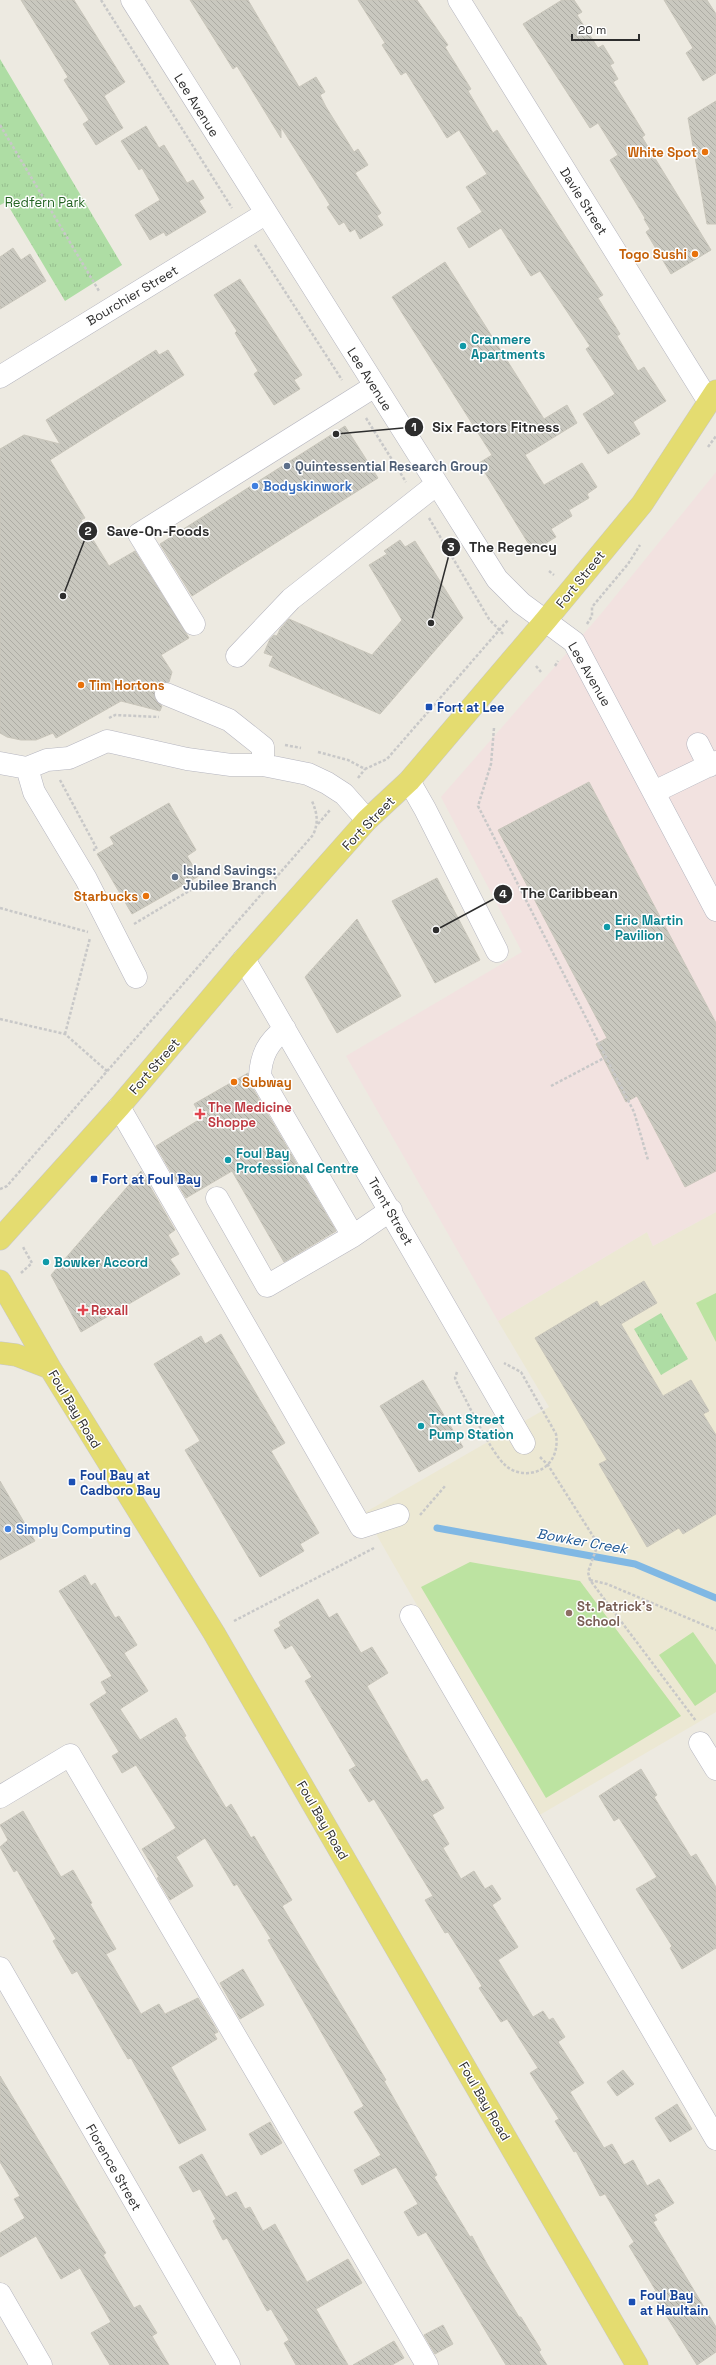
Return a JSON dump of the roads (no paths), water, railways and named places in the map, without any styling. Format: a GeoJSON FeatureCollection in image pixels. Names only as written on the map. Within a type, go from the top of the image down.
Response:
{"type":"FeatureCollection","features":[{"type":"Feature","properties":{"kind":"main road","name":"Fort Street"},"geometry":{"type":"LineString","coordinates":[[0,1239],[119,1107],[244,959],[367,820],[409,781],[546,620],[642,504],[713,397]]}},
{"type":"Feature","properties":{"kind":"main road","name":"Foul Bay Road"},"geometry":{"type":"LineString","coordinates":[[0,1281],[50,1368],[214,1633],[637,2365]]}},
{"type":"Feature","properties":{"kind":"main road"},"geometry":{"type":"LineString","coordinates":[[0,1353],[16,1355],[50,1368]]}},
{"type":"Feature","properties":{"kind":"street","name":"Lee Avenue"},"geometry":{"type":"LineString","coordinates":[[132,0],[265,214],[497,579],[521,603],[574,642],[716,910]]}},
{"type":"Feature","properties":{"kind":"street","name":"Davie Street"},"geometry":{"type":"LineString","coordinates":[[459,0],[713,397]]}},
{"type":"Feature","properties":{"kind":"street","name":"Bourchier Street"},"geometry":{"type":"LineString","coordinates":[[0,377],[265,214]]}},
{"type":"Feature","properties":{"kind":"street"},"geometry":{"type":"LineString","coordinates":[[194,624],[139,534],[375,386]]}},
{"type":"Feature","properties":{"kind":"street"},"geometry":{"type":"LineString","coordinates":[[237,656],[291,599],[437,484]]}},
{"type":"Feature","properties":{"kind":"street"},"geometry":{"type":"LineString","coordinates":[[166,694],[230,720],[263,756],[327,783],[344,794],[367,820]]}},
{"type":"Feature","properties":{"kind":"street"},"geometry":{"type":"LineString","coordinates":[[0,763],[37,764],[69,758],[107,741],[188,759],[231,765],[263,756]]}},
{"type":"Feature","properties":{"kind":"street"},"geometry":{"type":"LineString","coordinates":[[654,792],[712,764],[698,744]]}},
{"type":"Feature","properties":{"kind":"street"},"geometry":{"type":"LineString","coordinates":[[37,764],[34,792],[86,879],[136,977]]}},
{"type":"Feature","properties":{"kind":"street"},"geometry":{"type":"LineString","coordinates":[[409,781],[497,951]]}},
{"type":"Feature","properties":{"kind":"street","name":"Trent Street"},"geometry":{"type":"LineString","coordinates":[[244,959],[524,1443]]}},
{"type":"Feature","properties":{"kind":"street"},"geometry":{"type":"LineString","coordinates":[[285,1028],[272,1039],[264,1052],[260,1076],[353,1236]]}},
{"type":"Feature","properties":{"kind":"street"},"geometry":{"type":"LineString","coordinates":[[119,1107],[361,1527],[407,1517]]}},
{"type":"Feature","properties":{"kind":"street"},"geometry":{"type":"LineString","coordinates":[[217,1198],[267,1286],[353,1236],[390,1210]]}},
{"type":"Feature","properties":{"kind":"street"},"geometry":{"type":"LineString","coordinates":[[411,1616],[716,2139]]}},
{"type":"Feature","properties":{"kind":"street"},"geometry":{"type":"LineString","coordinates":[[700,1743],[716,1769]]}},
{"type":"Feature","properties":{"kind":"street"},"geometry":{"type":"LineString","coordinates":[[0,1797],[70,1756],[195,1965],[329,2199],[428,2365]]}},
{"type":"Feature","properties":{"kind":"street","name":"Florence Street"},"geometry":{"type":"LineString","coordinates":[[0,1968],[229,2365]]}},
{"type":"Feature","properties":{"kind":"street"},"geometry":{"type":"LineString","coordinates":[[0,2294],[41,2365]]}},
{"type":"Feature","properties":{"kind":"waterway","name":"Bowker Creek"},"geometry":{"type":"LineString","coordinates":[[437,1528],[635,1564],[716,1598]]}},
{"type":"Feature","properties":{"kind":"place","name":"White Spot"},"geometry":{"type":"Point","coordinates":[705,152]}},
{"type":"Feature","properties":{"kind":"place","name":"Togo Sushi"},"geometry":{"type":"Point","coordinates":[695,254]}},
{"type":"Feature","properties":{"kind":"place","name":"Cranmere Apartments"},"geometry":{"type":"Point","coordinates":[463,346]}},
{"type":"Feature","properties":{"kind":"place","name":"Six Factors Fitness"},"geometry":{"type":"Point","coordinates":[336,434]}},
{"type":"Feature","properties":{"kind":"place","name":"Quintessential Research Group"},"geometry":{"type":"Point","coordinates":[287,466]}},
{"type":"Feature","properties":{"kind":"place","name":"Bodyskinwork"},"geometry":{"type":"Point","coordinates":[255,486]}},
{"type":"Feature","properties":{"kind":"place","name":"Save-On-Foods"},"geometry":{"type":"Point","coordinates":[63,596]}},
{"type":"Feature","properties":{"kind":"place","name":"The Regency"},"geometry":{"type":"Point","coordinates":[431,623]}},
{"type":"Feature","properties":{"kind":"place","name":"Tim Hortons"},"geometry":{"type":"Point","coordinates":[81,685]}},
{"type":"Feature","properties":{"kind":"place","name":"Fort at Lee"},"geometry":{"type":"Point","coordinates":[429,707]}},
{"type":"Feature","properties":{"kind":"place","name":"Island Savings: Jubilee Branch"},"geometry":{"type":"Point","coordinates":[175,877]}},
{"type":"Feature","properties":{"kind":"place","name":"Starbucks"},"geometry":{"type":"Point","coordinates":[146,896]}},
{"type":"Feature","properties":{"kind":"place","name":"Eric Martin Pavilion"},"geometry":{"type":"Point","coordinates":[607,927]}},
{"type":"Feature","properties":{"kind":"place","name":"The Caribbean"},"geometry":{"type":"Point","coordinates":[436,930]}},
{"type":"Feature","properties":{"kind":"place","name":"Subway"},"geometry":{"type":"Point","coordinates":[234,1082]}},
{"type":"Feature","properties":{"kind":"place","name":"The Medicine Shoppe"},"geometry":{"type":"Point","coordinates":[200,1114]}},
{"type":"Feature","properties":{"kind":"place","name":"Foul Bay Professional Centre"},"geometry":{"type":"Point","coordinates":[228,1160]}},
{"type":"Feature","properties":{"kind":"place","name":"Fort at Foul Bay"},"geometry":{"type":"Point","coordinates":[94,1179]}},
{"type":"Feature","properties":{"kind":"place","name":"Bowker Accord"},"geometry":{"type":"Point","coordinates":[46,1262]}},
{"type":"Feature","properties":{"kind":"place","name":"Rexall"},"geometry":{"type":"Point","coordinates":[83,1310]}},
{"type":"Feature","properties":{"kind":"place","name":"Trent Street Pump Station"},"geometry":{"type":"Point","coordinates":[421,1426]}},
{"type":"Feature","properties":{"kind":"place","name":"Foul Bay at Cadboro Bay"},"geometry":{"type":"Point","coordinates":[72,1482]}},
{"type":"Feature","properties":{"kind":"place","name":"Simply Computing"},"geometry":{"type":"Point","coordinates":[8,1529]}},
{"type":"Feature","properties":{"kind":"place","name":"St. Patrick's School"},"geometry":{"type":"Point","coordinates":[569,1613]}},
{"type":"Feature","properties":{"kind":"place","name":"Foul Bay at Haultain"},"geometry":{"type":"Point","coordinates":[632,2302]}},
{"type":"Feature","properties":{"kind":"park label","name":"Redfern Park"},"geometry":{"type":"Point","coordinates":[45,202]}}]}
